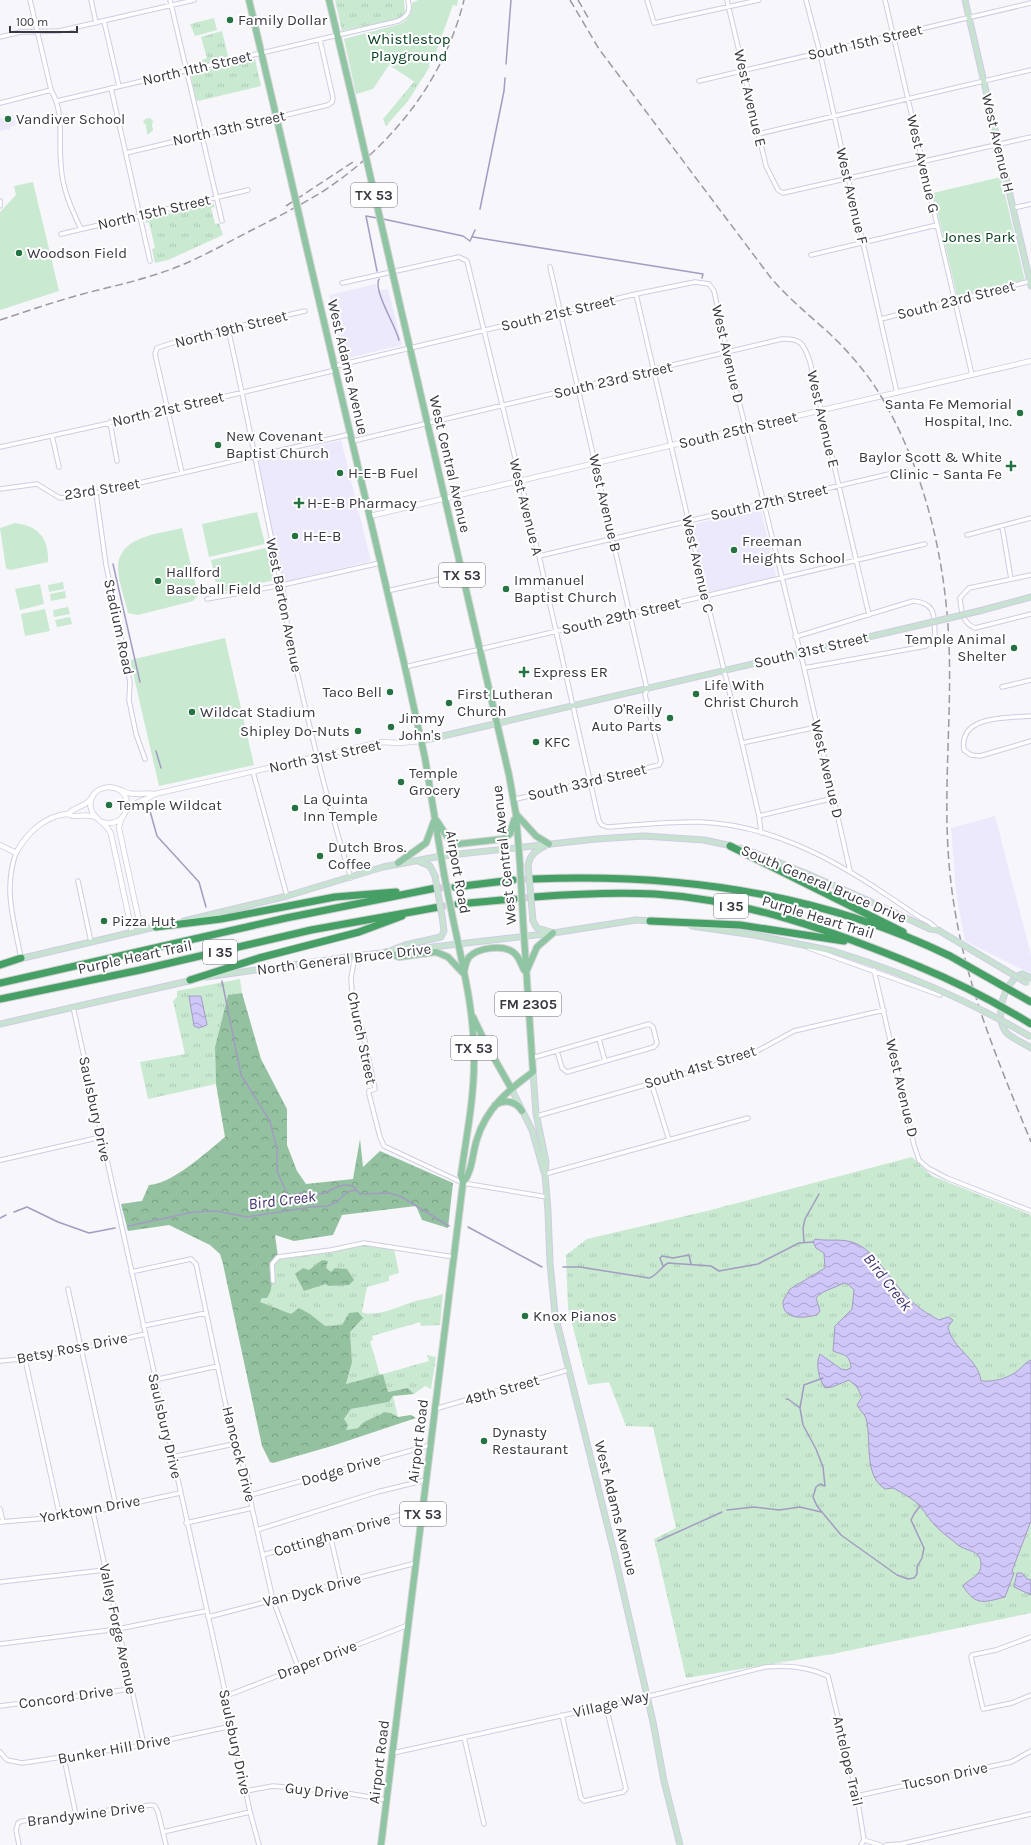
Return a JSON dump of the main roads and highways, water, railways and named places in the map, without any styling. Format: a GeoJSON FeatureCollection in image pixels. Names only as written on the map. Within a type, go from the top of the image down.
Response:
{"type":"FeatureCollection","features":[{"type":"Feature","properties":{"kind":"highway"},"geometry":{"type":"LineString","coordinates":[[730,846],[874,916],[950,956]]}},
{"type":"Feature","properties":{"kind":"highway","name":"Purple Heart Trail"},"geometry":{"type":"LineString","coordinates":[[533,880],[606,877],[662,880],[725,888],[786,899],[897,933],[950,956],[1031,1002]]}},
{"type":"Feature","properties":{"kind":"highway"},"geometry":{"type":"LineString","coordinates":[[455,887],[513,880]]}},
{"type":"Feature","properties":{"kind":"highway","name":"Purple Heart Trail"},"geometry":{"type":"LineString","coordinates":[[0,983],[286,918],[433,888],[335,897],[222,919],[156,927]]}},
{"type":"Feature","properties":{"kind":"highway","name":"Purple Heart Trail"},"geometry":{"type":"LineString","coordinates":[[534,897],[580,894],[638,893],[706,901],[785,919],[866,945],[956,982],[1031,1024]]}},
{"type":"Feature","properties":{"kind":"highway"},"geometry":{"type":"LineString","coordinates":[[458,904],[514,899]]}},
{"type":"Feature","properties":{"kind":"highway","name":"Purple Heart Trail"},"geometry":{"type":"LineString","coordinates":[[0,999],[163,965],[311,930],[439,907]]}},
{"type":"Feature","properties":{"kind":"highway"},"geometry":{"type":"LineString","coordinates":[[190,980],[259,958],[359,932],[422,909]]}},
{"type":"Feature","properties":{"kind":"highway"},"geometry":{"type":"LineString","coordinates":[[650,920],[740,925],[866,945]]}},
{"type":"Feature","properties":{"kind":"highway"},"geometry":{"type":"LineString","coordinates":[[0,964],[20,958]]}},
{"type":"Feature","properties":{"kind":"main road","name":"West Adams Avenue"},"geometry":{"type":"LineString","coordinates":[[249,0],[352,438],[421,741]]}},
{"type":"Feature","properties":{"kind":"main road","name":"West Central Avenue"},"geometry":{"type":"LineString","coordinates":[[329,0],[410,348],[426,424],[445,499],[509,775],[512,800],[516,814],[524,937]]}},
{"type":"Feature","properties":{"kind":"main road","name":"West Avenue H"},"geometry":{"type":"LineString","coordinates":[[965,0],[1031,283]]}},
{"type":"Feature","properties":{"kind":"main road","name":"South 31st Street"},"geometry":{"type":"LineString","coordinates":[[496,724],[979,611],[1031,597]]}},
{"type":"Feature","properties":{"kind":"main road","name":"North 31st Street"},"geometry":{"type":"LineString","coordinates":[[421,741],[496,724]]}},
{"type":"Feature","properties":{"kind":"main road","name":"Airport Road"},"geometry":{"type":"LineString","coordinates":[[421,741],[444,874],[470,1008],[474,1044],[474,1077],[461,1175],[464,1183]]}},
{"type":"Feature","properties":{"kind":"main road"},"geometry":{"type":"LineString","coordinates":[[435,818],[450,841],[458,844],[503,839],[510,834],[516,814]]}},
{"type":"Feature","properties":{"kind":"main road"},"geometry":{"type":"LineString","coordinates":[[516,814],[536,836],[549,844]]}},
{"type":"Feature","properties":{"kind":"main road"},"geometry":{"type":"LineString","coordinates":[[398,863],[426,843],[430,836],[435,818]]}},
{"type":"Feature","properties":{"kind":"main road","name":"South General Bruce Drive"},"geometry":{"type":"LineString","coordinates":[[441,856],[518,847],[644,836],[704,840],[753,852],[851,892],[930,929],[938,930],[1029,984]]}},
{"type":"Feature","properties":{"kind":"main road"},"geometry":{"type":"LineString","coordinates":[[549,844],[537,850],[530,856],[528,865],[533,921],[537,928],[553,933]]}},
{"type":"Feature","properties":{"kind":"main road"},"geometry":{"type":"LineString","coordinates":[[20,958],[287,896],[398,863],[441,856]]}},
{"type":"Feature","properties":{"kind":"main road"},"geometry":{"type":"LineString","coordinates":[[387,952],[405,945],[440,937],[444,931],[435,876],[430,866],[416,861]]}},
{"type":"Feature","properties":{"kind":"main road"},"geometry":{"type":"LineString","coordinates":[[524,937],[636,920],[650,920],[754,935],[791,942],[833,951],[888,968],[957,997],[1031,1037]]}},
{"type":"Feature","properties":{"kind":"main road"},"geometry":{"type":"LineString","coordinates":[[526,974],[537,947],[553,933]]}},
{"type":"Feature","properties":{"kind":"main road","name":"West Adams Avenue"},"geometry":{"type":"LineString","coordinates":[[524,937],[537,1116],[545,1152],[550,1271],[555,1314],[614,1552],[664,1781],[680,1845]]}},
{"type":"Feature","properties":{"kind":"main road","name":"North General Bruce Drive"},"geometry":{"type":"LineString","coordinates":[[0,1024],[72,1006],[190,980],[387,952],[524,937]]}},
{"type":"Feature","properties":{"kind":"main road"},"geometry":{"type":"LineString","coordinates":[[464,974],[467,959],[483,950],[495,948],[508,949],[514,953],[526,974]]}},
{"type":"Feature","properties":{"kind":"main road"},"geometry":{"type":"LineString","coordinates":[[387,952],[399,957],[436,952],[448,958],[464,974]]}},
{"type":"Feature","properties":{"kind":"main road"},"geometry":{"type":"LineString","coordinates":[[1031,978],[1022,974],[1018,975],[1010,984],[1004,995],[1001,1016],[1002,1025],[1005,1032],[1031,1048]]}},
{"type":"Feature","properties":{"kind":"main road","name":"Airport Road"},"geometry":{"type":"LineString","coordinates":[[470,1008],[485,1042],[511,1088]]}},
{"type":"Feature","properties":{"kind":"main road","name":"Airport Road"},"geometry":{"type":"LineString","coordinates":[[381,1845],[464,1183],[470,1169],[477,1138],[494,1106],[511,1088],[533,1072]]}},
{"type":"Feature","properties":{"kind":"main road","name":"West Adams Avenue"},"geometry":{"type":"LineString","coordinates":[[511,1088],[532,1130],[545,1174]]}},
{"type":"Feature","properties":{"kind":"main road"},"geometry":{"type":"LineString","coordinates":[[494,1106],[499,1103],[508,1102],[515,1104],[522,1111]]}},
{"type":"Feature","properties":{"kind":"water"},"geometry":{"type":"Polygon","coordinates":[[[189,996],[201,996],[207,1025],[199,1028],[194,1026],[189,996]]]}},
{"type":"Feature","properties":{"kind":"water"},"geometry":{"type":"Polygon","coordinates":[[[815,1239],[843,1240],[859,1245],[874,1257],[909,1299],[926,1313],[939,1320],[948,1317],[953,1320],[948,1327],[951,1335],[975,1366],[981,1381],[1004,1378],[1016,1372],[1031,1360],[1031,1521],[1012,1571],[1014,1573],[1005,1597],[981,1601],[972,1597],[968,1593],[963,1586],[975,1577],[981,1568],[980,1559],[976,1553],[961,1547],[941,1531],[917,1503],[893,1488],[885,1489],[878,1483],[871,1466],[866,1418],[857,1405],[862,1397],[857,1387],[849,1380],[832,1387],[825,1388],[819,1376],[818,1362],[820,1354],[841,1369],[846,1370],[851,1368],[848,1358],[843,1354],[833,1351],[835,1326],[852,1309],[854,1290],[848,1284],[843,1283],[822,1293],[816,1298],[820,1311],[817,1315],[806,1317],[794,1317],[790,1315],[786,1312],[783,1301],[790,1289],[825,1268],[824,1253],[816,1248],[813,1242],[815,1239]]]}},
{"type":"Feature","properties":{"kind":"water"},"geometry":{"type":"Polygon","coordinates":[[[1017,1573],[1022,1573],[1027,1579],[1031,1580],[1031,1595],[1014,1587],[1017,1573]]]}},
{"type":"Feature","properties":{"kind":"waterway"},"geometry":{"type":"LineString","coordinates":[[506,64],[511,0]]}},
{"type":"Feature","properties":{"kind":"waterway"},"geometry":{"type":"LineString","coordinates":[[480,209],[504,91],[505,78]]}},
{"type":"Feature","properties":{"kind":"waterway"},"geometry":{"type":"LineString","coordinates":[[377,218],[366,216],[377,271]]}},
{"type":"Feature","properties":{"kind":"waterway"},"geometry":{"type":"LineString","coordinates":[[383,219],[463,236],[470,241],[475,230]]}},
{"type":"Feature","properties":{"kind":"waterway"},"geometry":{"type":"LineString","coordinates":[[473,237],[703,274],[702,278]]}},
{"type":"Feature","properties":{"kind":"waterway"},"geometry":{"type":"LineString","coordinates":[[379,279],[379,292],[399,340]]}},
{"type":"Feature","properties":{"kind":"waterway"},"geometry":{"type":"LineString","coordinates":[[113,564],[140,682]]}},
{"type":"Feature","properties":{"kind":"waterway"},"geometry":{"type":"LineString","coordinates":[[156,751],[161,768]]}},
{"type":"Feature","properties":{"kind":"waterway"},"geometry":{"type":"LineString","coordinates":[[148,804],[157,836],[199,882],[206,907]]}},
{"type":"Feature","properties":{"kind":"waterway"},"geometry":{"type":"LineString","coordinates":[[222,981],[241,1075],[270,1121],[277,1149],[277,1171],[288,1196],[301,1193],[312,1195],[325,1193],[339,1186],[346,1185],[353,1186],[356,1189]]}},
{"type":"Feature","properties":{"kind":"waterway","name":"Bird Creek"},"geometry":{"type":"LineString","coordinates":[[128,1226],[194,1212],[216,1211],[247,1217],[310,1207],[328,1206],[336,1202],[347,1192],[356,1190],[360,1194],[389,1193],[400,1196],[449,1226]]}},
{"type":"Feature","properties":{"kind":"waterway"},"geometry":{"type":"LineString","coordinates":[[804,1242],[803,1228],[805,1219],[819,1194]]}},
{"type":"Feature","properties":{"kind":"waterway","name":"Bird Creek"},"geometry":{"type":"LineString","coordinates":[[14,1212],[27,1207],[58,1222],[89,1233],[115,1228]]}},
{"type":"Feature","properties":{"kind":"waterway","name":"Bird Creek"},"geometry":{"type":"LineString","coordinates":[[0,1218],[6,1215]]}},
{"type":"Feature","properties":{"kind":"waterway","name":"Bird Creek"},"geometry":{"type":"LineString","coordinates":[[468,1227],[542,1267]]}},
{"type":"Feature","properties":{"kind":"waterway","name":"Bird Creek"},"geometry":{"type":"LineString","coordinates":[[563,1267],[580,1267],[649,1278],[668,1263],[711,1266],[719,1271],[758,1264],[799,1243],[813,1242]]}},
{"type":"Feature","properties":{"kind":"waterway"},"geometry":{"type":"LineString","coordinates":[[663,1266],[660,1258],[662,1256],[673,1258],[689,1255],[691,1264]]}},
{"type":"Feature","properties":{"kind":"waterway"},"geometry":{"type":"LineString","coordinates":[[823,1378],[804,1385],[800,1408],[803,1425],[816,1449],[823,1467],[825,1486],[820,1484],[816,1487],[813,1497],[817,1506],[841,1535],[897,1575],[908,1579],[914,1578],[917,1574],[917,1567],[922,1558],[924,1548],[911,1520],[920,1506]]}},
{"type":"Feature","properties":{"kind":"waterway"},"geometry":{"type":"LineString","coordinates":[[786,1399],[800,1408]]}},
{"type":"Feature","properties":{"kind":"waterway"},"geometry":{"type":"LineString","coordinates":[[727,1510],[754,1507],[779,1510],[800,1507],[821,1512]]}},
{"type":"Feature","properties":{"kind":"waterway"},"geometry":{"type":"LineString","coordinates":[[658,1541],[722,1512]]}},
{"type":"Feature","properties":{"kind":"tunnel"},"geometry":{"type":"LineString","coordinates":[[513,880],[533,879]]}},
{"type":"Feature","properties":{"kind":"tunnel"},"geometry":{"type":"LineString","coordinates":[[436,888],[455,887]]}},
{"type":"Feature","properties":{"kind":"tunnel"},"geometry":{"type":"LineString","coordinates":[[514,899],[534,897]]}},
{"type":"Feature","properties":{"kind":"tunnel"},"geometry":{"type":"LineString","coordinates":[[439,907],[457,904]]}},
{"type":"Feature","properties":{"kind":"railway"},"geometry":{"type":"LineString","coordinates":[[0,320],[72,297],[167,271],[203,255],[268,222],[322,192],[347,174],[370,154],[392,133],[411,110],[443,58],[455,30],[464,0]]}},
{"type":"Feature","properties":{"kind":"railway"},"geometry":{"type":"LineString","coordinates":[[570,0],[599,49],[771,278],[792,300],[836,340],[851,356],[877,389],[897,426],[910,456],[921,486],[938,549],[947,613],[950,674],[947,817],[950,874],[955,910],[970,978],[980,1011],[1004,1076],[1031,1142]]}},
{"type":"Feature","properties":{"kind":"railway"},"geometry":{"type":"LineString","coordinates":[[578,0],[590,21]]}},
{"type":"Feature","properties":{"kind":"railway"},"geometry":{"type":"LineString","coordinates":[[286,206],[356,160]]}},
{"type":"Feature","properties":{"kind":"place","name":"Family Dollar"},"geometry":{"type":"Point","coordinates":[230,20]}},
{"type":"Feature","properties":{"kind":"place","name":"Vandiver School"},"geometry":{"type":"Point","coordinates":[8,119]}},
{"type":"Feature","properties":{"kind":"place","name":"Woodson Field"},"geometry":{"type":"Point","coordinates":[19,253]}},
{"type":"Feature","properties":{"kind":"place","name":"Santa Fe Memorial Hospital, Inc."},"geometry":{"type":"Point","coordinates":[1020,413]}},
{"type":"Feature","properties":{"kind":"place","name":"New Covenant Baptist Church"},"geometry":{"type":"Point","coordinates":[218,445]}},
{"type":"Feature","properties":{"kind":"place","name":"Baylor Scott & White Clinic – Santa Fe"},"geometry":{"type":"Point","coordinates":[1011,466]}},
{"type":"Feature","properties":{"kind":"place","name":"H-E-B Fuel"},"geometry":{"type":"Point","coordinates":[340,473]}},
{"type":"Feature","properties":{"kind":"place","name":"H-E-B Pharmacy"},"geometry":{"type":"Point","coordinates":[299,503]}},
{"type":"Feature","properties":{"kind":"place","name":"H-E-B"},"geometry":{"type":"Point","coordinates":[295,536]}},
{"type":"Feature","properties":{"kind":"place","name":"Freeman Heights School"},"geometry":{"type":"Point","coordinates":[734,550]}},
{"type":"Feature","properties":{"kind":"place","name":"Hallford Baseball Field"},"geometry":{"type":"Point","coordinates":[158,581]}},
{"type":"Feature","properties":{"kind":"place","name":"Immanuel Baptist Church"},"geometry":{"type":"Point","coordinates":[506,589]}},
{"type":"Feature","properties":{"kind":"place","name":"Temple Animal Shelter"},"geometry":{"type":"Point","coordinates":[1014,648]}},
{"type":"Feature","properties":{"kind":"place","name":"Express ER"},"geometry":{"type":"Point","coordinates":[524,672]}},
{"type":"Feature","properties":{"kind":"place","name":"Taco Bell"},"geometry":{"type":"Point","coordinates":[390,692]}},
{"type":"Feature","properties":{"kind":"place","name":"Life With Christ Church"},"geometry":{"type":"Point","coordinates":[696,694]}},
{"type":"Feature","properties":{"kind":"place","name":"First Lutheran Church"},"geometry":{"type":"Point","coordinates":[449,703]}},
{"type":"Feature","properties":{"kind":"place","name":"Wildcat Stadium"},"geometry":{"type":"Point","coordinates":[192,712]}},
{"type":"Feature","properties":{"kind":"place","name":"O'Reilly Auto Parts"},"geometry":{"type":"Point","coordinates":[670,718]}},
{"type":"Feature","properties":{"kind":"place","name":"Jimmy John's"},"geometry":{"type":"Point","coordinates":[391,727]}},
{"type":"Feature","properties":{"kind":"place","name":"Shipley Do-Nuts"},"geometry":{"type":"Point","coordinates":[358,731]}},
{"type":"Feature","properties":{"kind":"place","name":"KFC"},"geometry":{"type":"Point","coordinates":[536,742]}},
{"type":"Feature","properties":{"kind":"place","name":"Temple Grocery"},"geometry":{"type":"Point","coordinates":[401,782]}},
{"type":"Feature","properties":{"kind":"place","name":"Temple Wildcat"},"geometry":{"type":"Point","coordinates":[109,805]}},
{"type":"Feature","properties":{"kind":"place","name":"La Quinta Inn Temple"},"geometry":{"type":"Point","coordinates":[295,808]}},
{"type":"Feature","properties":{"kind":"place","name":"Dutch Bros. Coffee"},"geometry":{"type":"Point","coordinates":[320,856]}},
{"type":"Feature","properties":{"kind":"place","name":"Pizza Hut"},"geometry":{"type":"Point","coordinates":[104,921]}},
{"type":"Feature","properties":{"kind":"place","name":"Knox Pianos"},"geometry":{"type":"Point","coordinates":[525,1316]}},
{"type":"Feature","properties":{"kind":"place","name":"Dynasty Restaurant"},"geometry":{"type":"Point","coordinates":[484,1441]}},
{"type":"Feature","properties":{"kind":"park label","name":"Whistlestop Playground"},"geometry":{"type":"Point","coordinates":[409,48]}},
{"type":"Feature","properties":{"kind":"park label","name":"Jones Park"},"geometry":{"type":"Point","coordinates":[979,237]}}]}
